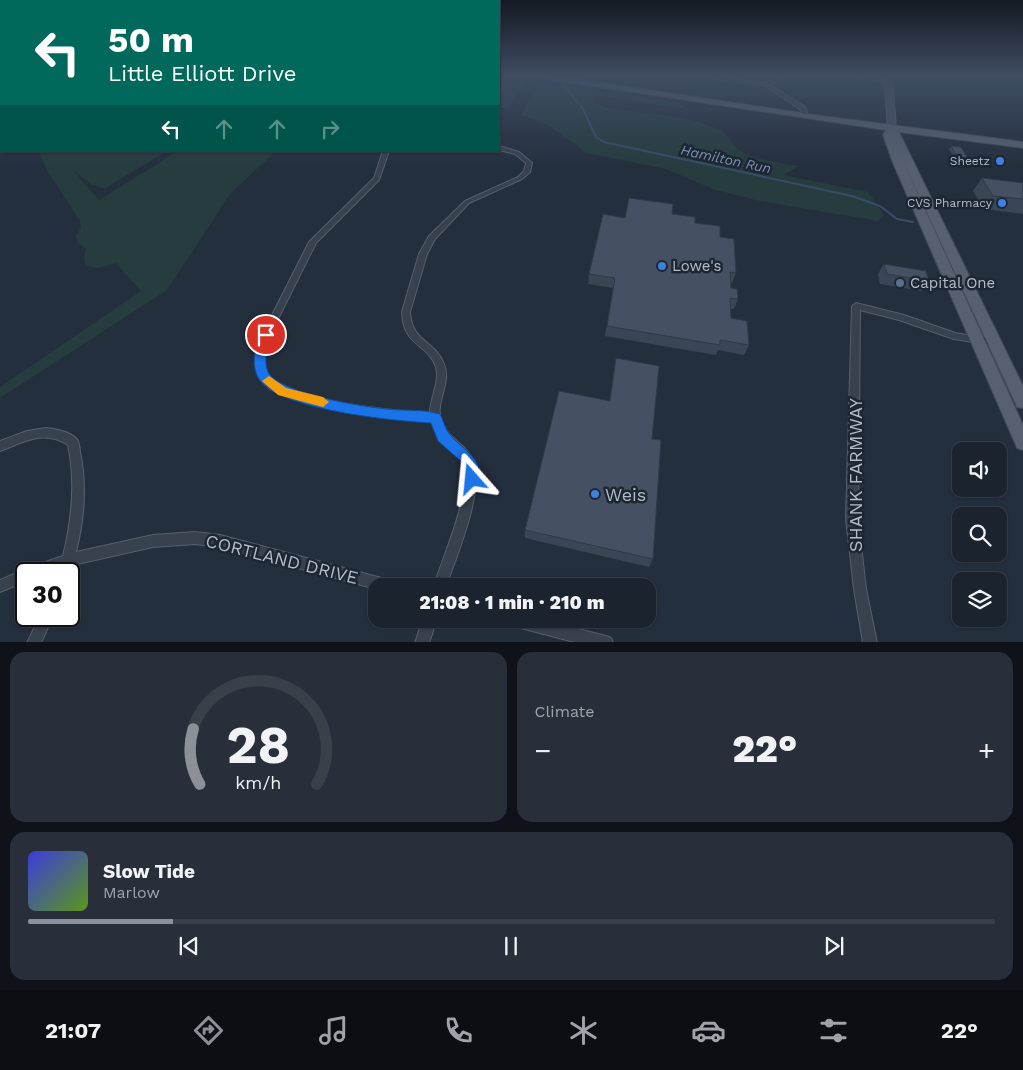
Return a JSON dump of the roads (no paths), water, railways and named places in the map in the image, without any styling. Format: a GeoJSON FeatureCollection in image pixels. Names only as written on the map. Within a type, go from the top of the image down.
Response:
{"type":"FeatureCollection","features":[{"type":"Feature","properties":{"kind":"main road"},"geometry":{"type":"LineString","coordinates":[[744,106],[1023,145]]}},
{"type":"Feature","properties":{"kind":"main road"},"geometry":{"type":"LineString","coordinates":[[800,106],[832,119],[873,130],[883,136],[898,163]]}},
{"type":"Feature","properties":{"kind":"main road"},"geometry":{"type":"LineString","coordinates":[[890,106],[892,128],[997,343],[1023,402]]}},
{"type":"Feature","properties":{"kind":"main road"},"geometry":{"type":"LineString","coordinates":[[892,128],[888,135],[898,163],[1023,443]]}},
{"type":"Feature","properties":{"kind":"street"},"geometry":{"type":"LineString","coordinates":[[800,106],[803,108],[805,115]]}},
{"type":"Feature","properties":{"kind":"street"},"geometry":{"type":"LineString","coordinates":[[442,578],[470,490],[472,469],[467,458],[443,436],[435,418],[434,408],[443,376],[442,370],[434,356],[416,340],[409,330],[405,322],[406,312],[422,254],[432,238],[467,202],[520,178],[527,172],[529,163],[523,156],[500,148]]}},
{"type":"Feature","properties":{"kind":"street"},"geometry":{"type":"LineString","coordinates":[[386,152],[377,179],[313,242],[266,335],[261,348],[260,367],[264,377],[273,385],[294,396],[386,415],[435,418]]}},
{"type":"Feature","properties":{"kind":"street"},"geometry":{"type":"LineString","coordinates":[[856,306],[901,317],[954,336],[997,343]]}},
{"type":"Feature","properties":{"kind":"street","name":"SHANK FARMWAY"},"geometry":{"type":"LineString","coordinates":[[856,306],[852,519],[858,580],[870,642]]}},
{"type":"Feature","properties":{"kind":"street"},"geometry":{"type":"LineString","coordinates":[[0,446],[13,440],[44,433],[58,434],[72,442],[76,455],[77,504],[68,560]]}},
{"type":"Feature","properties":{"kind":"street","name":"CORTLAND DRIVE"},"geometry":{"type":"LineString","coordinates":[[62,562],[153,541],[195,538],[220,541],[368,580]]}},
{"type":"Feature","properties":{"kind":"street","name":"CORTLAND DRIVE"},"geometry":{"type":"LineString","coordinates":[[0,586],[15,579]]}},
{"type":"Feature","properties":{"kind":"street"},"geometry":{"type":"LineString","coordinates":[[34,642],[42,627]]}},
{"type":"Feature","properties":{"kind":"street"},"geometry":{"type":"LineString","coordinates":[[422,642],[427,628]]}},
{"type":"Feature","properties":{"kind":"street"},"geometry":{"type":"LineString","coordinates":[[550,628],[606,642]]}},
{"type":"Feature","properties":{"kind":"waterway","name":"Hamilton Run"},"geometry":{"type":"LineString","coordinates":[[581,106],[596,137],[604,142],[852,196],[880,206],[897,219],[913,222]]}},
{"type":"Feature","properties":{"kind":"place","name":"Sheetz"},"geometry":{"type":"Point","coordinates":[1000,161]}},
{"type":"Feature","properties":{"kind":"place","name":"CVS Pharmacy"},"geometry":{"type":"Point","coordinates":[1002,203]}},
{"type":"Feature","properties":{"kind":"place","name":"Lowe's"},"geometry":{"type":"Point","coordinates":[662,266]}},
{"type":"Feature","properties":{"kind":"place","name":"Capital One"},"geometry":{"type":"Point","coordinates":[900,283]}},
{"type":"Feature","properties":{"kind":"place","name":"Weis"},"geometry":{"type":"Point","coordinates":[595,494]}}]}
